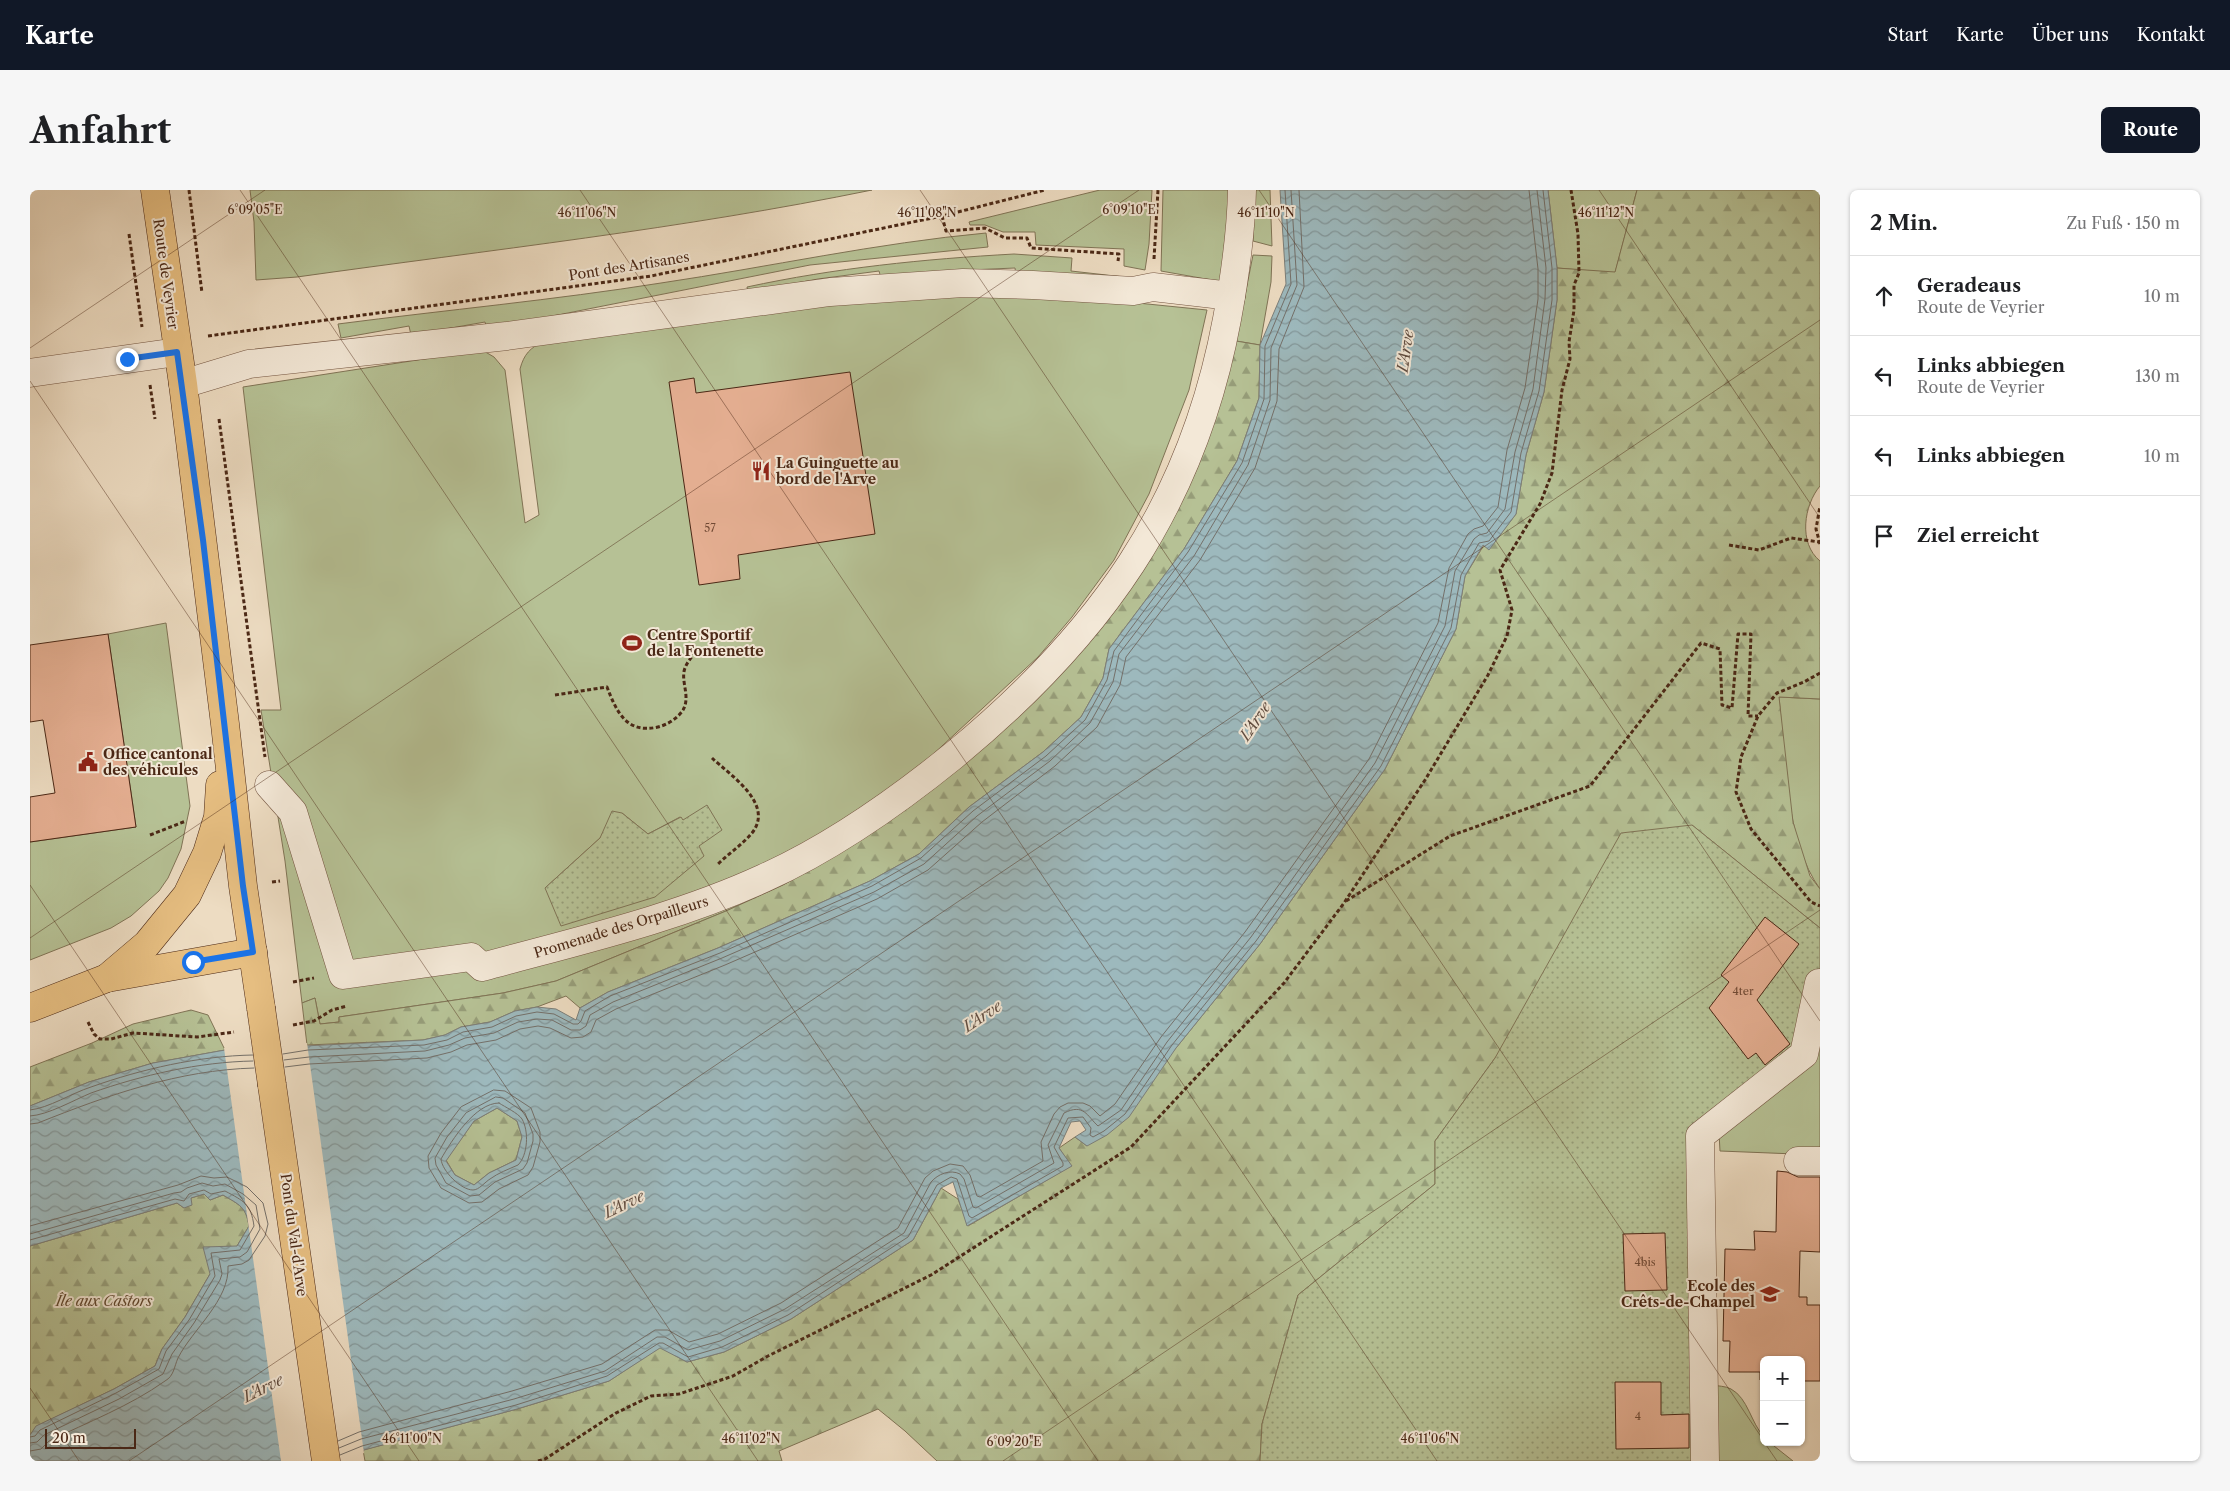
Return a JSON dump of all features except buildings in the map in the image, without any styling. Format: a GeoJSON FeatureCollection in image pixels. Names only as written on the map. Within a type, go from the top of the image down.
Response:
{"type":"FeatureCollection","features":[{"type":"Feature","properties":{"kind":"main road","name":"Route de Veyrier"},"geometry":{"type":"LineString","coordinates":[[155,190],[182,384],[225,724],[243,886],[261,1008]]}},
{"type":"Feature","properties":{"kind":"main road"},"geometry":{"type":"LineString","coordinates":[[107,978],[148,944],[187,896],[198,873],[207,853],[218,817],[225,724]]}},
{"type":"Feature","properties":{"kind":"main road"},"geometry":{"type":"LineString","coordinates":[[30,1008],[107,978],[253,952]]}},
{"type":"Feature","properties":{"kind":"main road","name":"Pont du Val-d'Arve"},"geometry":{"type":"LineString","coordinates":[[261,1008],[326,1461]]}},
{"type":"Feature","properties":{"kind":"street","name":"Promenade des Orpailleurs"},"geometry":{"type":"LineString","coordinates":[[269,785],[293,812],[344,975],[471,957],[482,967],[696,907],[766,878],[826,846],[878,813],[924,780],[983,731],[1064,652],[1099,610],[1136,557],[1160,516],[1192,449],[1218,363],[1231,296],[1241,224],[1242,190]]}},
{"type":"Feature","properties":{"kind":"street"},"geometry":{"type":"LineString","coordinates":[[182,384],[213,373],[249,364],[507,336],[830,292],[963,283],[1032,284],[1133,291],[1153,287],[1231,296]]}},
{"type":"Feature","properties":{"kind":"street"},"geometry":{"type":"LineString","coordinates":[[30,374],[146,355],[177,352]]}},
{"type":"Feature","properties":{"kind":"street"},"geometry":{"type":"LineString","coordinates":[[1705,1461],[1700,1136],[1804,1054],[1819,983]]}},
{"type":"Feature","properties":{"kind":"path"},"geometry":{"type":"LineString","coordinates":[[189,190],[203,300]]}},
{"type":"Feature","properties":{"kind":"path","name":"Pont des Artisanes"},"geometry":{"type":"LineString","coordinates":[[210,336],[651,276],[942,216],[1046,190]]}},
{"type":"Feature","properties":{"kind":"path"},"geometry":{"type":"LineString","coordinates":[[1153,287],[1158,190]]}},
{"type":"Feature","properties":{"kind":"path"},"geometry":{"type":"LineString","coordinates":[[538,1461],[545,1459],[616,1413],[651,1396],[679,1394],[733,1376],[768,1356],[931,1275],[1131,1148],[1284,983],[1344,903],[1425,780],[1488,675],[1507,636],[1512,610],[1500,570],[1540,504],[1552,473],[1562,390],[1570,359],[1569,342],[1574,310],[1574,285],[1579,273],[1578,234],[1571,190]]}},
{"type":"Feature","properties":{"kind":"path"},"geometry":{"type":"LineString","coordinates":[[942,216],[946,231],[985,228],[1005,238],[1027,238],[1031,248],[1084,252]]}},
{"type":"Feature","properties":{"kind":"path"},"geometry":{"type":"LineString","coordinates":[[129,233],[156,423]]}},
{"type":"Feature","properties":{"kind":"path"},"geometry":{"type":"LineString","coordinates":[[207,327],[210,336],[213,373],[269,785]]}},
{"type":"Feature","properties":{"kind":"path"},"geometry":{"type":"LineString","coordinates":[[1729,545],[1759,550],[1791,538],[1820,543],[1816,520],[1820,506]]}},
{"type":"Feature","properties":{"kind":"path"},"geometry":{"type":"LineString","coordinates":[[1344,903],[1450,836],[1590,786],[1701,643],[1720,649],[1722,704],[1732,708],[1738,634],[1751,634],[1748,716],[1758,716]]}},
{"type":"Feature","properties":{"kind":"path"},"geometry":{"type":"LineString","coordinates":[[555,695],[607,687],[613,702],[627,723],[644,730],[667,725],[683,710],[687,695],[684,669],[696,652]]}},
{"type":"Feature","properties":{"kind":"path"},"geometry":{"type":"LineString","coordinates":[[1820,672],[1804,682],[1777,693],[1758,716],[1741,757],[1736,792],[1751,829],[1811,902],[1820,906]]}},
{"type":"Feature","properties":{"kind":"path"},"geometry":{"type":"LineString","coordinates":[[710,870],[752,833],[757,824],[759,814],[757,804],[750,795],[712,758]]}},
{"type":"Feature","properties":{"kind":"path"},"geometry":{"type":"LineString","coordinates":[[150,835],[191,819]]}},
{"type":"Feature","properties":{"kind":"path"},"geometry":{"type":"LineString","coordinates":[[88,1022],[94,1034],[100,1038],[111,1039],[133,1033],[197,1037],[235,1032]]}},
{"type":"Feature","properties":{"kind":"path"},"geometry":{"type":"LineString","coordinates":[[291,1025],[310,1022]]}},
{"type":"Feature","properties":{"kind":"green space"},"geometry":{"type":"Polygon","coordinates":[[[250,190],[872,190],[657,228],[297,277],[256,280],[254,222],[250,190]]]}},
{"type":"Feature","properties":{"kind":"green space"},"geometry":{"type":"Polygon","coordinates":[[[1100,190],[1152,190],[1149,244],[1145,270],[1124,266],[1124,249],[1036,245],[1035,232],[1003,232],[985,225],[970,225],[969,222],[1100,190]]]}},
{"type":"Feature","properties":{"kind":"green space"},"geometry":{"type":"Polygon","coordinates":[[[1163,190],[1231,190],[1223,282],[1161,271],[1163,190]]]}},
{"type":"Feature","properties":{"kind":"green space"},"geometry":{"type":"Polygon","coordinates":[[[1253,190],[1270,190],[1272,246],[1253,241],[1253,190]]]}},
{"type":"Feature","properties":{"kind":"green space"},"geometry":{"type":"Polygon","coordinates":[[[1548,190],[1637,190],[1615,273],[1557,268],[1548,190]]]}},
{"type":"Feature","properties":{"kind":"green space"},"geometry":{"type":"Polygon","coordinates":[[[1637,190],[1820,190],[1820,486],[1810,503],[1807,513],[1806,534],[1808,544],[1820,561],[1820,699],[1779,697],[1793,822],[1810,876],[1820,889],[1820,928],[1692,825],[1495,1058],[1435,1141],[1435,1184],[1298,1295],[1262,1424],[1260,1461],[937,1461],[878,1409],[779,1451],[782,1461],[365,1461],[363,1450],[517,1409],[609,1381],[660,1347],[687,1362],[724,1352],[791,1319],[913,1240],[941,1188],[958,1199],[968,1226],[1071,1166],[1059,1148],[1075,1137],[1087,1146],[1176,1048],[1260,944],[1385,769],[1456,629],[1465,576],[1484,545],[1489,549],[1516,514],[1526,455],[1544,392],[1557,300],[1557,268],[1615,272],[1637,190]]]}},
{"type":"Feature","properties":{"kind":"green space"},"geometry":{"type":"Polygon","coordinates":[[[986,233],[988,247],[810,265],[487,329],[485,322],[411,335],[409,326],[341,338],[338,324],[621,289],[864,249],[986,233]]]}},
{"type":"Feature","properties":{"kind":"green space"},"geometry":{"type":"Polygon","coordinates":[[[1014,254],[1072,258],[1071,271],[1133,278],[1016,276],[1015,268],[968,270],[881,278],[879,271],[818,279],[748,292],[747,287],[780,280],[880,265],[1014,254]]]}},
{"type":"Feature","properties":{"kind":"green space"},"geometry":{"type":"Polygon","coordinates":[[[1253,255],[1272,256],[1271,282],[1260,345],[1236,341],[1253,255]]]}},
{"type":"Feature","properties":{"kind":"green space"},"geometry":{"type":"Polygon","coordinates":[[[963,294],[1088,298],[1207,310],[1189,390],[1149,494],[1114,560],[1072,617],[1038,657],[901,784],[833,857],[783,885],[726,911],[556,981],[503,993],[339,1017],[339,1022],[320,1024],[315,998],[302,1003],[285,861],[261,710],[281,710],[243,387],[482,350],[494,357],[505,370],[525,523],[539,515],[520,369],[523,359],[535,346],[544,341],[816,303],[963,294]],[[622,813],[600,838],[545,888],[683,820],[680,817],[648,834],[622,813]]]}},
{"type":"Feature","properties":{"kind":"green space"},"geometry":{"type":"Polygon","coordinates":[[[1236,341],[1260,345],[1259,398],[1237,461],[1184,549],[1109,649],[1103,678],[1081,717],[1043,752],[969,807],[919,854],[870,881],[718,948],[608,992],[580,1008],[566,996],[537,1007],[515,1011],[490,1022],[461,1027],[445,1035],[423,1040],[307,1045],[302,1003],[315,998],[320,1024],[339,1022],[339,1017],[503,993],[556,981],[726,911],[783,885],[833,857],[900,807],[1023,713],[1076,655],[1204,449],[1221,400],[1236,341]]]}},
{"type":"Feature","properties":{"kind":"green space"},"geometry":{"type":"Polygon","coordinates":[[[166,623],[190,806],[181,849],[168,878],[159,891],[131,916],[111,928],[30,960],[30,842],[136,827],[108,634],[166,623]]]}},
{"type":"Feature","properties":{"kind":"green space"},"geometry":{"type":"Polygon","coordinates":[[[1779,697],[1820,699],[1820,889],[1808,869],[1793,822],[1785,771],[1779,697]]]}},
{"type":"Feature","properties":{"kind":"green space"},"geometry":{"type":"Polygon","coordinates":[[[707,805],[722,830],[699,846],[704,856],[655,897],[561,926],[545,888],[600,838],[612,811],[622,813],[648,834],[681,817],[683,820],[707,805]]]}},
{"type":"Feature","properties":{"kind":"green space"},"geometry":{"type":"Polygon","coordinates":[[[1692,825],[1820,928],[1820,1029],[1691,1126],[1695,1461],[1260,1461],[1262,1424],[1298,1295],[1435,1184],[1435,1141],[1495,1058],[1621,833],[1692,825]]]}},
{"type":"Feature","properties":{"kind":"green space"},"geometry":{"type":"Polygon","coordinates":[[[191,1010],[208,1015],[225,1050],[153,1063],[89,1082],[30,1106],[30,1067],[92,1043],[133,1024],[191,1010]]]}},
{"type":"Feature","properties":{"kind":"green space"},"geometry":{"type":"Polygon","coordinates":[[[1820,1029],[1820,1155],[1720,1151],[1719,1133],[1820,1029]]]}},
{"type":"Feature","properties":{"kind":"green space"},"geometry":{"type":"Polygon","coordinates":[[[497,1108],[517,1121],[522,1137],[516,1160],[489,1173],[474,1185],[455,1175],[446,1160],[474,1121],[497,1108]]]}},
{"type":"Feature","properties":{"kind":"green space","name":"Île aux Castors"},"geometry":{"type":"Polygon","coordinates":[[[204,1194],[210,1200],[223,1195],[238,1204],[244,1210],[249,1226],[237,1246],[210,1274],[185,1317],[162,1349],[155,1366],[114,1389],[37,1426],[30,1435],[30,1246],[177,1203],[184,1208],[191,1198],[204,1194]]]}},
{"type":"Feature","properties":{"kind":"green space"},"geometry":{"type":"Polygon","coordinates":[[[1712,1385],[1729,1388],[1741,1398],[1760,1431],[1760,1446],[1774,1446],[1793,1461],[1715,1461],[1712,1385]]]}},
{"type":"Feature","properties":{"kind":"water","name":"L'Arve"},"geometry":{"type":"Polygon","coordinates":[[[1280,190],[1548,190],[1557,268],[1557,300],[1544,392],[1526,455],[1516,514],[1489,550],[1483,545],[1465,576],[1456,629],[1385,769],[1260,944],[1176,1048],[1129,1117],[1107,1135],[1087,1146],[1075,1137],[1086,1130],[1080,1121],[1071,1122],[1059,1148],[1072,1166],[967,1226],[953,1182],[941,1188],[913,1240],[791,1319],[724,1352],[687,1362],[660,1348],[609,1381],[517,1409],[364,1450],[339,1461],[30,1461],[30,1435],[36,1426],[114,1389],[155,1366],[162,1349],[185,1317],[210,1274],[203,1247],[237,1246],[249,1226],[244,1210],[238,1204],[223,1195],[210,1200],[204,1194],[191,1198],[192,1205],[184,1208],[177,1203],[30,1246],[30,1106],[89,1082],[153,1063],[225,1050],[423,1040],[445,1035],[461,1027],[490,1022],[515,1011],[537,1007],[556,1009],[576,1020],[580,1008],[608,992],[718,948],[870,881],[919,854],[969,807],[1043,752],[1081,717],[1103,678],[1109,649],[1184,549],[1237,461],[1259,398],[1260,345],[1286,284],[1280,190]],[[497,1108],[474,1121],[446,1161],[455,1175],[474,1185],[489,1173],[516,1160],[522,1137],[517,1121],[497,1108]]]}},
{"type":"Feature","properties":{"kind":"pier"},"geometry":{"type":"Polygon","coordinates":[[[307,1043],[364,1453],[345,1461],[281,1461],[224,1048],[285,1046],[307,1043]]]}},
{"type":"Feature","properties":{"kind":"place","name":"La Guinguette au bord de l'Arve"},"geometry":{"type":"Point","coordinates":[761,471]}},
{"type":"Feature","properties":{"kind":"place","name":"Centre Sportif de la Fontenette"},"geometry":{"type":"Point","coordinates":[632,643]}},
{"type":"Feature","properties":{"kind":"place","name":"Office cantonal des véhicules"},"geometry":{"type":"Point","coordinates":[88,762]}},
{"type":"Feature","properties":{"kind":"place","name":"Ecole des Crêts-de-Champel"},"geometry":{"type":"Point","coordinates":[1770,1294]}},
{"type":"Feature","properties":{"kind":"route"},"geometry":{"type":"LineString","coordinates":[[127,359],[177,352],[203,540],[243,886],[253,952],[193,962]]}}]}
